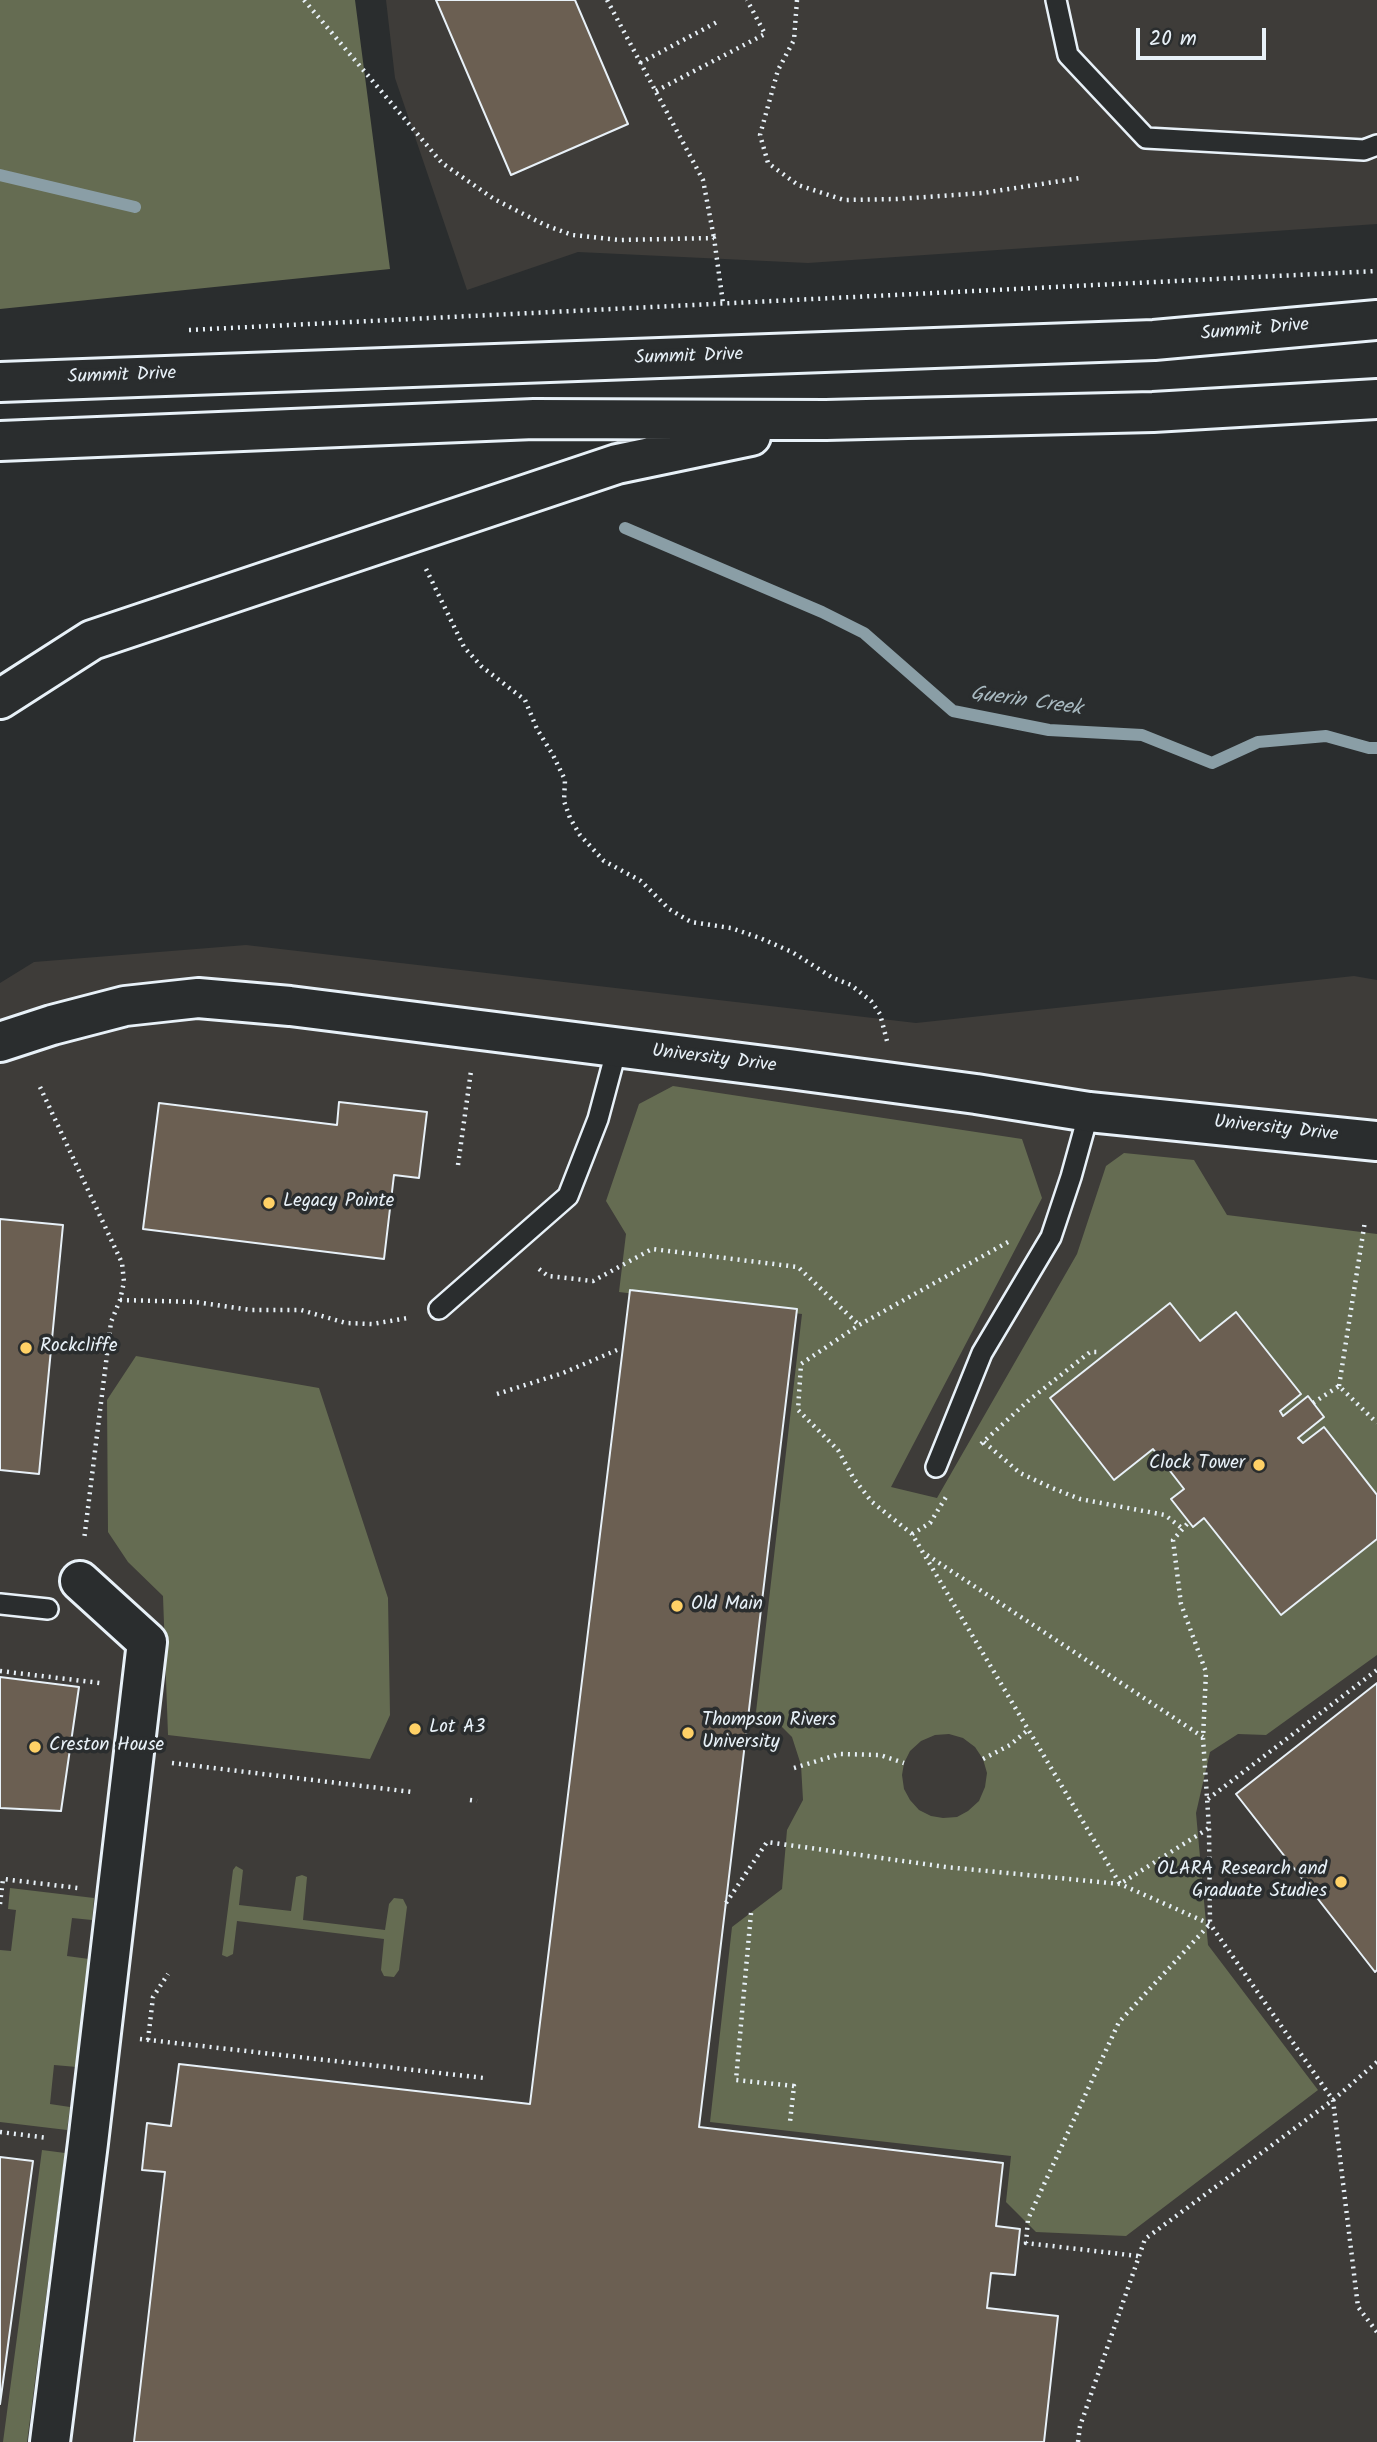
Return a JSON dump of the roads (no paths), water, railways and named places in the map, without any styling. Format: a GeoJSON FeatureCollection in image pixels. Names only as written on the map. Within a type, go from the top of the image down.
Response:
{"type":"FeatureCollection","features":[{"type":"Feature","properties":{"kind":"main road","name":"Summit Drive"},"geometry":{"type":"LineString","coordinates":[[0,382],[1154,340],[1377,320]]}},
{"type":"Feature","properties":{"kind":"main road"},"geometry":{"type":"LineString","coordinates":[[0,441],[534,419],[826,420],[1153,412],[1377,399]]}},
{"type":"Feature","properties":{"kind":"main road"},"geometry":{"type":"LineString","coordinates":[[0,699],[92,640],[617,464],[826,420]]}},
{"type":"Feature","properties":{"kind":"main road","name":"University Drive"},"geometry":{"type":"LineString","coordinates":[[0,1042],[125,1006],[198,998],[290,1006],[976,1094],[1089,1112],[1377,1141]]}},
{"type":"Feature","properties":{"kind":"main road","name":"University Drive"},"geometry":{"type":"LineString","coordinates":[[0,1066],[52,1025]]}},
{"type":"Feature","properties":{"kind":"main road"},"geometry":{"type":"LineString","coordinates":[[50,2442],[147,1642],[80,1581]]}},
{"type":"Feature","properties":{"kind":"lane"},"geometry":{"type":"LineString","coordinates":[[1056,0],[1068,55],[1146,138],[1364,150],[1377,145]]}},
{"type":"Feature","properties":{"kind":"lane"},"geometry":{"type":"LineString","coordinates":[[439,1309],[568,1196],[598,1119],[617,1048]]}},
{"type":"Feature","properties":{"kind":"lane"},"geometry":{"type":"LineString","coordinates":[[936,1467],[982,1353],[1051,1237],[1089,1112]]}},
{"type":"Feature","properties":{"kind":"lane"},"geometry":{"type":"LineString","coordinates":[[0,1604],[48,1609]]}},
{"type":"Feature","properties":{"kind":"waterway","name":"Guerin Creek"},"geometry":{"type":"LineString","coordinates":[[0,175],[135,207]]}},
{"type":"Feature","properties":{"kind":"waterway","name":"Guerin Creek"},"geometry":{"type":"LineString","coordinates":[[625,528],[822,612],[864,633],[953,711],[1049,730],[1142,735],[1212,763],[1258,742],[1326,736],[1377,748]]}},
{"type":"Feature","properties":{"kind":"place","name":"Legacy Pointe"},"geometry":{"type":"Point","coordinates":[269,1203]}},
{"type":"Feature","properties":{"kind":"place","name":"Rockcliffe"},"geometry":{"type":"Point","coordinates":[26,1348]}},
{"type":"Feature","properties":{"kind":"place","name":"Clock Tower"},"geometry":{"type":"Point","coordinates":[1259,1465]}},
{"type":"Feature","properties":{"kind":"place","name":"Old Main"},"geometry":{"type":"Point","coordinates":[677,1606]}},
{"type":"Feature","properties":{"kind":"place","name":"Lot A3"},"geometry":{"type":"Point","coordinates":[415,1729]}},
{"type":"Feature","properties":{"kind":"place","name":"Thompson Rivers University"},"geometry":{"type":"Point","coordinates":[688,1733]}},
{"type":"Feature","properties":{"kind":"place","name":"Creston House"},"geometry":{"type":"Point","coordinates":[35,1747]}},
{"type":"Feature","properties":{"kind":"place","name":"OLARA Research and Graduate Studies"},"geometry":{"type":"Point","coordinates":[1341,1882]}}]}
